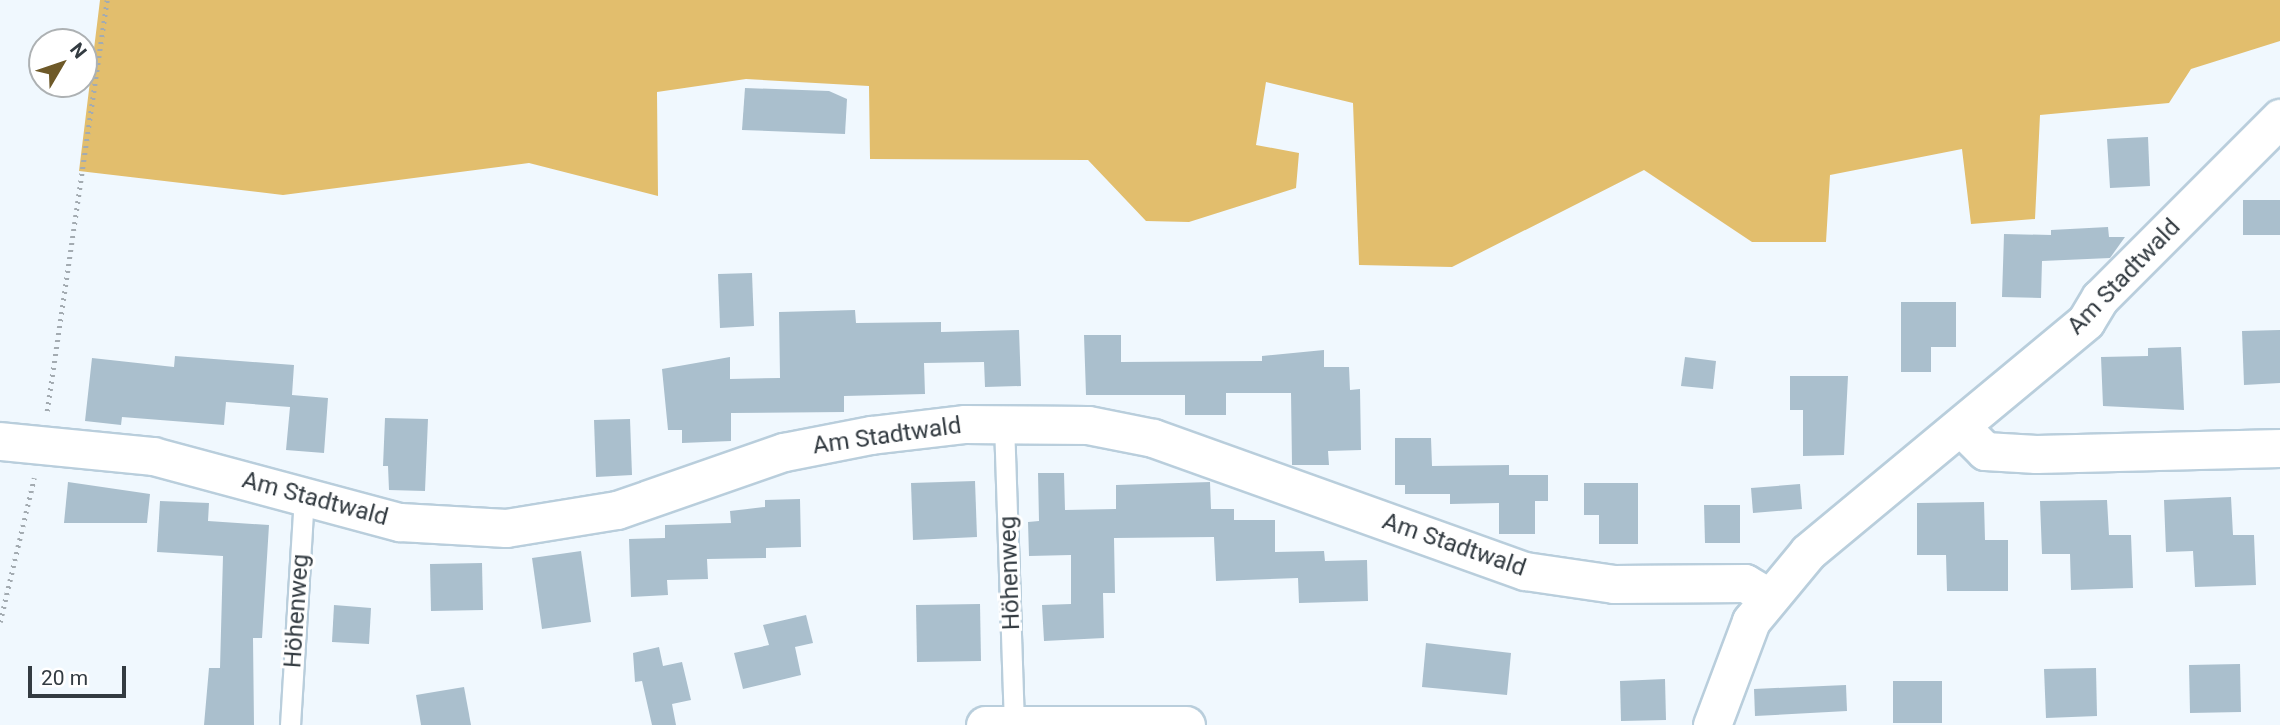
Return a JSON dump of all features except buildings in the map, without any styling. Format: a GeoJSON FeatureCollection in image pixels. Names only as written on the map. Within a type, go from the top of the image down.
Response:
{"type":"FeatureCollection","features":[{"type":"Feature","properties":{"kind":"street","name":"Am Stadtwald"},"geometry":{"type":"LineString","coordinates":[[1712,725],[1737,648],[1767,596],[1808,552],[2086,321],[2100,298],[2280,118]]}},
{"type":"Feature","properties":{"kind":"street","name":"Am Stadtwald"},"geometry":{"type":"LineString","coordinates":[[0,441],[42,443],[153,456],[400,522],[473,528],[543,524],[617,510],[784,452],[920,428],[1004,423],[1088,425],[1153,438],[1525,570],[1614,584],[1745,583],[1767,596]]}},
{"type":"Feature","properties":{"kind":"street"},"geometry":{"type":"LineString","coordinates":[[1961,427],[1985,450],[2036,454],[2280,448]]}},
{"type":"Feature","properties":{"kind":"street","name":"Höhenweg"},"geometry":{"type":"LineString","coordinates":[[999,724],[1186,725]]}},
{"type":"Feature","properties":{"kind":"lane","name":"Höhenweg"},"geometry":{"type":"LineString","coordinates":[[999,724],[1004,423]]}},
{"type":"Feature","properties":{"kind":"lane","name":"Höhenweg"},"geometry":{"type":"LineString","coordinates":[[290,725],[304,498]]}},
{"type":"Feature","properties":{"kind":"path"},"geometry":{"type":"LineString","coordinates":[[0,622],[42,443],[107,0]]}},
{"type":"Feature","properties":{"kind":"shaded area"},"geometry":{"type":"Polygon","coordinates":[[[100,0],[2280,0],[2280,41],[2191,69],[2169,103],[2040,115],[2035,219],[1971,224],[1962,149],[1830,175],[1826,242],[1752,242],[1644,170],[1452,267],[1359,265],[1353,103],[1266,82],[1256,145],[1299,153],[1296,188],[1189,222],[1146,221],[1088,160],[870,159],[869,86],[746,79],[657,92],[658,196],[529,163],[283,195],[79,171],[88,98],[98,98],[97,28],[100,0]]]}}]}
